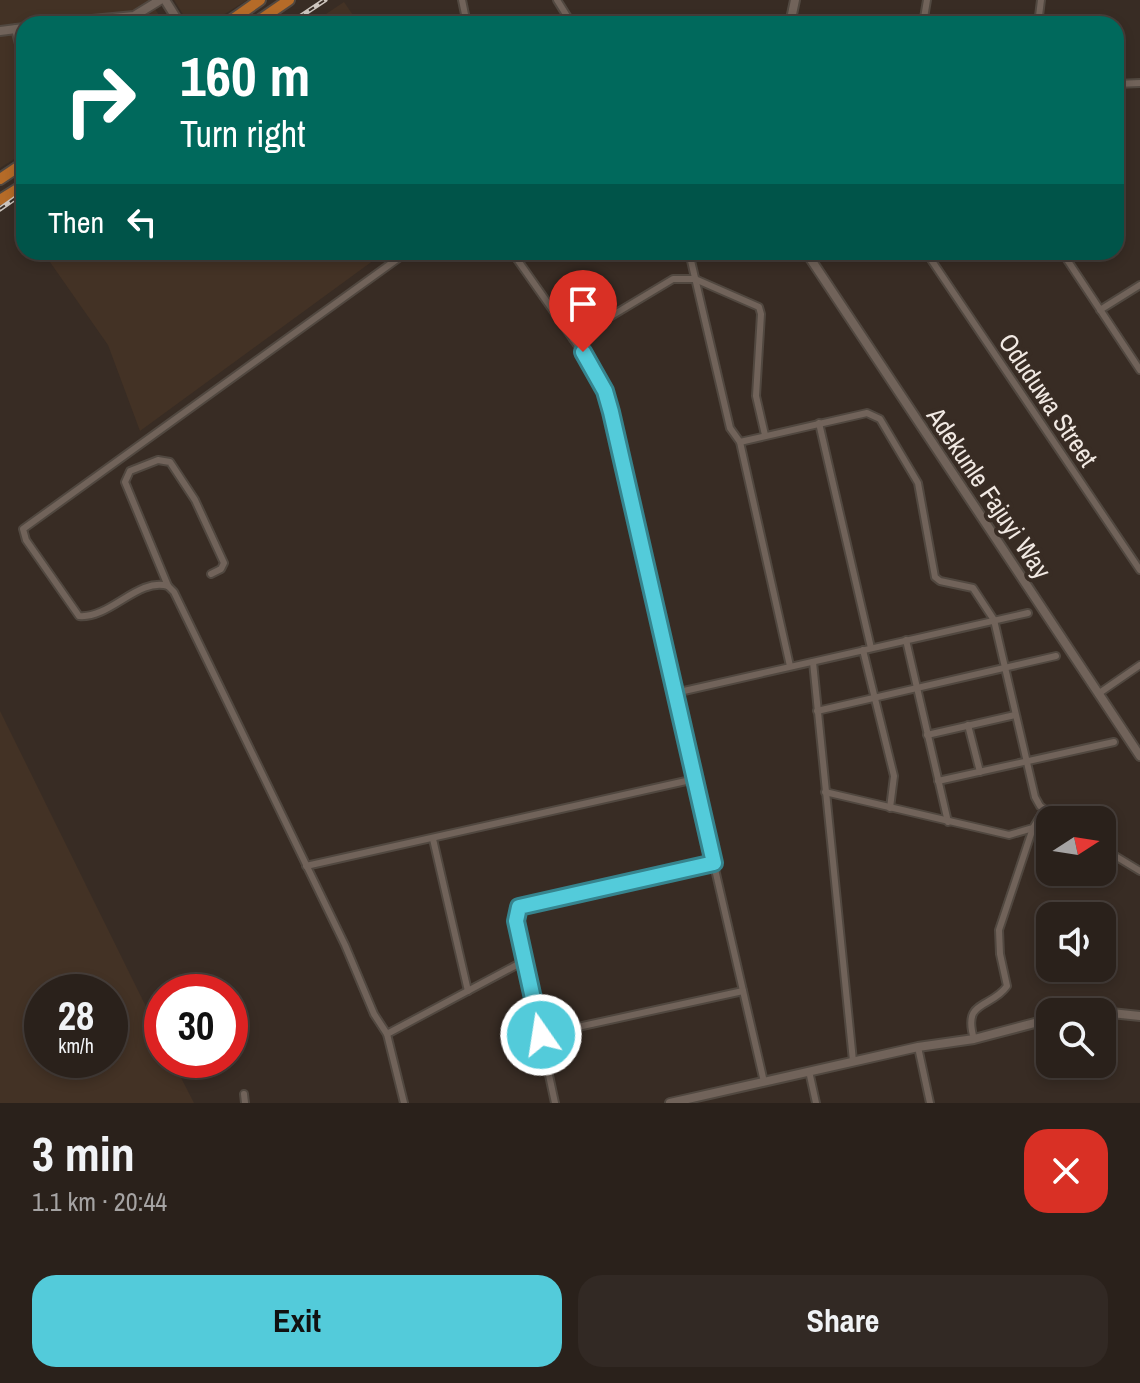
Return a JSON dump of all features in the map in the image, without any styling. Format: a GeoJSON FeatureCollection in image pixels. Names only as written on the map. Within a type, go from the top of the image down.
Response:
{"type":"FeatureCollection","features":[{"type":"Feature","properties":{"kind":"highway"},"geometry":{"type":"LineString","coordinates":[[237,16],[260,0]]}},
{"type":"Feature","properties":{"kind":"highway"},"geometry":{"type":"LineString","coordinates":[[266,16],[289,0]]}},
{"type":"Feature","properties":{"kind":"street"},"geometry":{"type":"LineString","coordinates":[[134,16],[163,0]]}},
{"type":"Feature","properties":{"kind":"street"},"geometry":{"type":"LineString","coordinates":[[168,586],[156,584],[92,615],[79,616],[26,540],[23,529],[396,260]]}},
{"type":"Feature","properties":{"kind":"street"},"geometry":{"type":"LineString","coordinates":[[518,260],[605,391],[764,1082]]}},
{"type":"Feature","properties":{"kind":"street"},"geometry":{"type":"LineString","coordinates":[[691,260],[730,428],[740,442],[790,666]]}},
{"type":"Feature","properties":{"kind":"street","name":"Adekunle Fajuyi Way"},"geometry":{"type":"LineString","coordinates":[[811,260],[1140,756]]}},
{"type":"Feature","properties":{"kind":"street","name":"Oduduwa Street"},"geometry":{"type":"LineString","coordinates":[[931,260],[1140,570]]}},
{"type":"Feature","properties":{"kind":"street"},"geometry":{"type":"LineString","coordinates":[[1067,260],[1140,370]]}},
{"type":"Feature","properties":{"kind":"street"},"geometry":{"type":"LineString","coordinates":[[573,339],[663,282],[695,279],[759,307],[756,396],[765,435]]}},
{"type":"Feature","properties":{"kind":"street"},"geometry":{"type":"LineString","coordinates":[[1100,310],[1140,285]]}},
{"type":"Feature","properties":{"kind":"street"},"geometry":{"type":"LineString","coordinates":[[740,442],[867,413],[880,419],[918,483],[935,577],[973,588],[994,620],[1035,797],[1041,806]]}},
{"type":"Feature","properties":{"kind":"street"},"geometry":{"type":"LineString","coordinates":[[819,423],[894,776],[890,808]]}},
{"type":"Feature","properties":{"kind":"street"},"geometry":{"type":"LineString","coordinates":[[211,574],[221,569],[224,563],[203,514],[170,462],[158,460],[130,471],[125,482],[168,586],[345,945],[374,1014],[387,1034],[404,1103]]}},
{"type":"Feature","properties":{"kind":"street"},"geometry":{"type":"LineString","coordinates":[[675,693],[1028,613]]}},
{"type":"Feature","properties":{"kind":"street"},"geometry":{"type":"LineString","coordinates":[[906,640],[948,822]]}},
{"type":"Feature","properties":{"kind":"street"},"geometry":{"type":"LineString","coordinates":[[817,711],[1056,656]]}},
{"type":"Feature","properties":{"kind":"street"},"geometry":{"type":"LineString","coordinates":[[813,662],[853,1061]]}},
{"type":"Feature","properties":{"kind":"street"},"geometry":{"type":"LineString","coordinates":[[1098,694],[1140,665]]}},
{"type":"Feature","properties":{"kind":"street"},"geometry":{"type":"LineString","coordinates":[[927,735],[1015,715]]}},
{"type":"Feature","properties":{"kind":"street"},"geometry":{"type":"LineString","coordinates":[[968,725],[980,772]]}},
{"type":"Feature","properties":{"kind":"street"},"geometry":{"type":"LineString","coordinates":[[938,781],[1114,742]]}},
{"type":"Feature","properties":{"kind":"street"},"geometry":{"type":"LineString","coordinates":[[306,866],[695,779]]}},
{"type":"Feature","properties":{"kind":"street"},"geometry":{"type":"LineString","coordinates":[[825,792],[1009,835],[1033,828]]}},
{"type":"Feature","properties":{"kind":"street"},"geometry":{"type":"LineString","coordinates":[[974,1039],[971,1016],[974,1010],[1007,986],[1000,954],[999,930],[1036,823]]}},
{"type":"Feature","properties":{"kind":"street"},"geometry":{"type":"LineString","coordinates":[[433,839],[468,991]]}},
{"type":"Feature","properties":{"kind":"street"},"geometry":{"type":"LineString","coordinates":[[1116,856],[1140,871]]}},
{"type":"Feature","properties":{"kind":"street"},"geometry":{"type":"LineString","coordinates":[[555,1103],[515,913],[524,903],[714,863]]}},
{"type":"Feature","properties":{"kind":"street"},"geometry":{"type":"LineString","coordinates":[[387,1034],[524,961]]}},
{"type":"Feature","properties":{"kind":"street"},"geometry":{"type":"LineString","coordinates":[[541,1035],[743,991]]}},
{"type":"Feature","properties":{"kind":"street"},"geometry":{"type":"LineString","coordinates":[[1116,1013],[1140,1016]]}},
{"type":"Feature","properties":{"kind":"street"},"geometry":{"type":"LineString","coordinates":[[670,1103],[696,1100],[918,1047],[974,1039],[1036,1023]]}},
{"type":"Feature","properties":{"kind":"street"},"geometry":{"type":"LineString","coordinates":[[918,1047],[930,1103]]}},
{"type":"Feature","properties":{"kind":"street"},"geometry":{"type":"LineString","coordinates":[[809,1071],[816,1103]]}},
{"type":"Feature","properties":{"kind":"street"},"geometry":{"type":"LineString","coordinates":[[244,1094],[245,1103]]}},
{"type":"Feature","properties":{"kind":"shaded area"},"geometry":{"type":"Polygon","coordinates":[[[0,0],[149,0],[160,16],[16,16],[16,158],[0,168],[0,0]]]}},
{"type":"Feature","properties":{"kind":"shaded area"},"geometry":{"type":"Polygon","coordinates":[[[174,0],[247,0],[222,16],[184,16],[174,0]]]}},
{"type":"Feature","properties":{"kind":"shaded area"},"geometry":{"type":"Polygon","coordinates":[[[344,2],[354,16],[323,16],[344,2]]]}},
{"type":"Feature","properties":{"kind":"shaded area"},"geometry":{"type":"Polygon","coordinates":[[[49,260],[374,260],[140,431],[108,345],[49,260]]]}},
{"type":"Feature","properties":{"kind":"shaded area"},"geometry":{"type":"Polygon","coordinates":[[[0,711],[144,1003],[144,1078],[181,1078],[194,1103],[0,1103],[0,711]]]}},
{"type":"Feature","properties":{"kind":"railway"},"geometry":{"type":"LineString","coordinates":[[301,16],[325,0]]}},
{"type":"Feature","properties":{"kind":"railway"},"geometry":{"type":"LineString","coordinates":[[0,209],[16,198]]}},
{"type":"Feature","properties":{"kind":"route"},"geometry":{"type":"LineString","coordinates":[[541,1035],[516,921],[515,913],[519,907],[524,903],[714,863],[611,412],[605,391],[583,352]]}}]}
